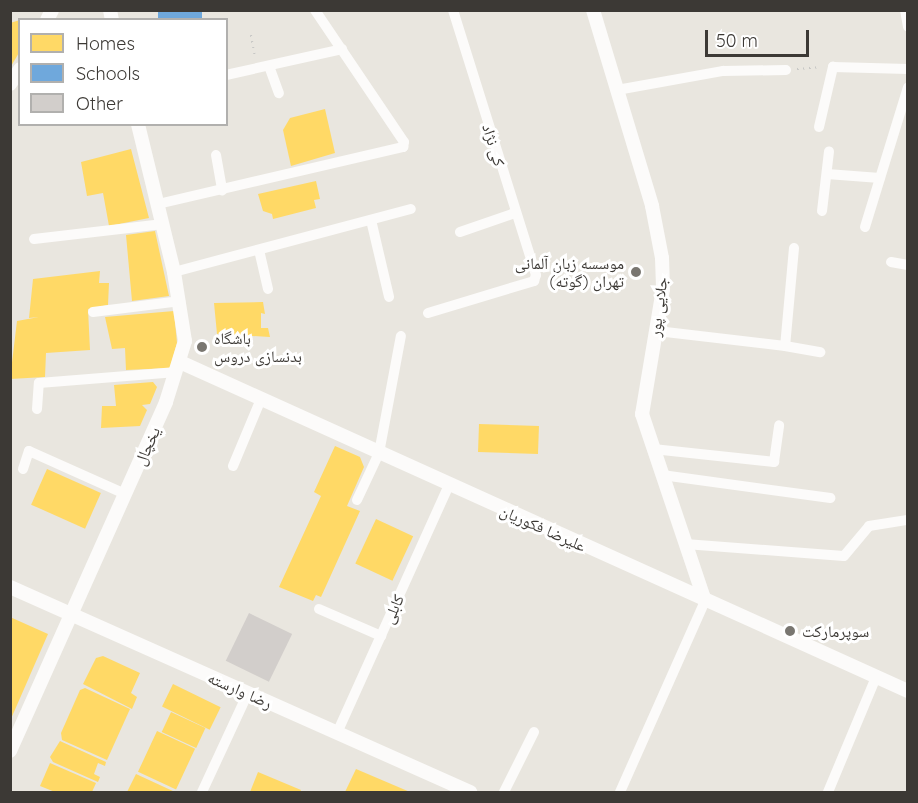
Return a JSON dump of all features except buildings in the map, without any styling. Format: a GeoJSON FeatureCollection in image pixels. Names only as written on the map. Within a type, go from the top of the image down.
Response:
{"type":"FeatureCollection","features":[{"type":"Feature","properties":{"kind":"street"},"geometry":{"type":"LineString","coordinates":[[158,204],[403,147],[404,142],[315,10]]}},
{"type":"Feature","properties":{"kind":"street","name":"کی نژاد"},"geometry":{"type":"LineString","coordinates":[[428,313],[536,279],[453,10]]}},
{"type":"Feature","properties":{"kind":"street","name":"جلایی پور"},"geometry":{"type":"LineString","coordinates":[[593,10],[658,228],[663,289],[657,331],[640,402],[653,449],[705,601]]}},
{"type":"Feature","properties":{"kind":"street"},"geometry":{"type":"LineString","coordinates":[[905,10],[908,27]]}},
{"type":"Feature","properties":{"kind":"street"},"geometry":{"type":"LineString","coordinates":[[228,75],[342,49]]}},
{"type":"Feature","properties":{"kind":"street"},"geometry":{"type":"LineString","coordinates":[[269,66],[279,93]]}},
{"type":"Feature","properties":{"kind":"street"},"geometry":{"type":"LineString","coordinates":[[819,127],[833,67],[908,69]]}},
{"type":"Feature","properties":{"kind":"street"},"geometry":{"type":"LineString","coordinates":[[617,90],[723,71],[786,70]]}},
{"type":"Feature","properties":{"kind":"street"},"geometry":{"type":"LineString","coordinates":[[865,227],[908,87]]}},
{"type":"Feature","properties":{"kind":"street","name":"یخچال"},"geometry":{"type":"LineString","coordinates":[[10,751],[125,494],[178,367],[185,329],[174,272],[138,126]]}},
{"type":"Feature","properties":{"kind":"street"},"geometry":{"type":"LineString","coordinates":[[822,211],[829,151]]}},
{"type":"Feature","properties":{"kind":"street"},"geometry":{"type":"LineString","coordinates":[[216,155],[222,190]]}},
{"type":"Feature","properties":{"kind":"street"},"geometry":{"type":"LineString","coordinates":[[826,174],[880,178]]}},
{"type":"Feature","properties":{"kind":"street"},"geometry":{"type":"LineString","coordinates":[[174,272],[411,209]]}},
{"type":"Feature","properties":{"kind":"street"},"geometry":{"type":"LineString","coordinates":[[460,232],[515,213]]}},
{"type":"Feature","properties":{"kind":"street"},"geometry":{"type":"LineString","coordinates":[[371,220],[390,297]]}},
{"type":"Feature","properties":{"kind":"street"},"geometry":{"type":"LineString","coordinates":[[34,239],[162,224]]}},
{"type":"Feature","properties":{"kind":"street"},"geometry":{"type":"LineString","coordinates":[[784,346],[794,248]]}},
{"type":"Feature","properties":{"kind":"street"},"geometry":{"type":"LineString","coordinates":[[259,250],[268,289]]}},
{"type":"Feature","properties":{"kind":"street"},"geometry":{"type":"LineString","coordinates":[[891,262],[908,265]]}},
{"type":"Feature","properties":{"kind":"street"},"geometry":{"type":"LineString","coordinates":[[93,312],[180,301]]}},
{"type":"Feature","properties":{"kind":"street"},"geometry":{"type":"LineString","coordinates":[[657,331],[820,351]]}},
{"type":"Feature","properties":{"kind":"street"},"geometry":{"type":"LineString","coordinates":[[357,500],[379,453],[401,336]]}},
{"type":"Feature","properties":{"kind":"street"},"geometry":{"type":"LineString","coordinates":[[37,409],[39,383],[178,367]]}},
{"type":"Feature","properties":{"kind":"street","name":"علیرضا فکوریان"},"geometry":{"type":"LineString","coordinates":[[178,367],[261,399],[908,691]]}},
{"type":"Feature","properties":{"kind":"street"},"geometry":{"type":"LineString","coordinates":[[232,466],[261,399]]}},
{"type":"Feature","properties":{"kind":"street"},"geometry":{"type":"LineString","coordinates":[[653,449],[774,462],[779,425]]}},
{"type":"Feature","properties":{"kind":"street"},"geometry":{"type":"LineString","coordinates":[[23,469],[29,451],[125,494]]}},
{"type":"Feature","properties":{"kind":"street"},"geometry":{"type":"LineString","coordinates":[[662,475],[830,498]]}},
{"type":"Feature","properties":{"kind":"street","name":"کابلی"},"geometry":{"type":"LineString","coordinates":[[337,733],[449,485]]}},
{"type":"Feature","properties":{"kind":"street"},"geometry":{"type":"LineString","coordinates":[[685,544],[844,556],[869,526],[908,519]]}},
{"type":"Feature","properties":{"kind":"street","name":"رضا وارسته"},"geometry":{"type":"LineString","coordinates":[[10,587],[337,733],[446,788],[470,792]]}},
{"type":"Feature","properties":{"kind":"street"},"geometry":{"type":"LineString","coordinates":[[620,792],[705,601]]}},
{"type":"Feature","properties":{"kind":"street"},"geometry":{"type":"LineString","coordinates":[[319,609],[381,636]]}},
{"type":"Feature","properties":{"kind":"street"},"geometry":{"type":"LineString","coordinates":[[828,792],[876,677]]}},
{"type":"Feature","properties":{"kind":"street"},"geometry":{"type":"LineString","coordinates":[[202,792],[248,693]]}},
{"type":"Feature","properties":{"kind":"street"},"geometry":{"type":"LineString","coordinates":[[504,792],[534,732]]}},
{"type":"Feature","properties":{"kind":"path"},"geometry":{"type":"LineString","coordinates":[[251,35],[257,68]]}},
{"type":"Feature","properties":{"kind":"path"},"geometry":{"type":"LineString","coordinates":[[786,70],[833,67]]}},
{"type":"Feature","properties":{"kind":"place","name":"موسسه زبان آلمانی تهران (گوته)"},"geometry":{"type":"Point","coordinates":[636,272]}},
{"type":"Feature","properties":{"kind":"place","name":"باشگاه بدنسازی دروس"},"geometry":{"type":"Point","coordinates":[202,347]}},
{"type":"Feature","properties":{"kind":"place","name":"سوپرمارکت"},"geometry":{"type":"Point","coordinates":[790,631]}}]}
